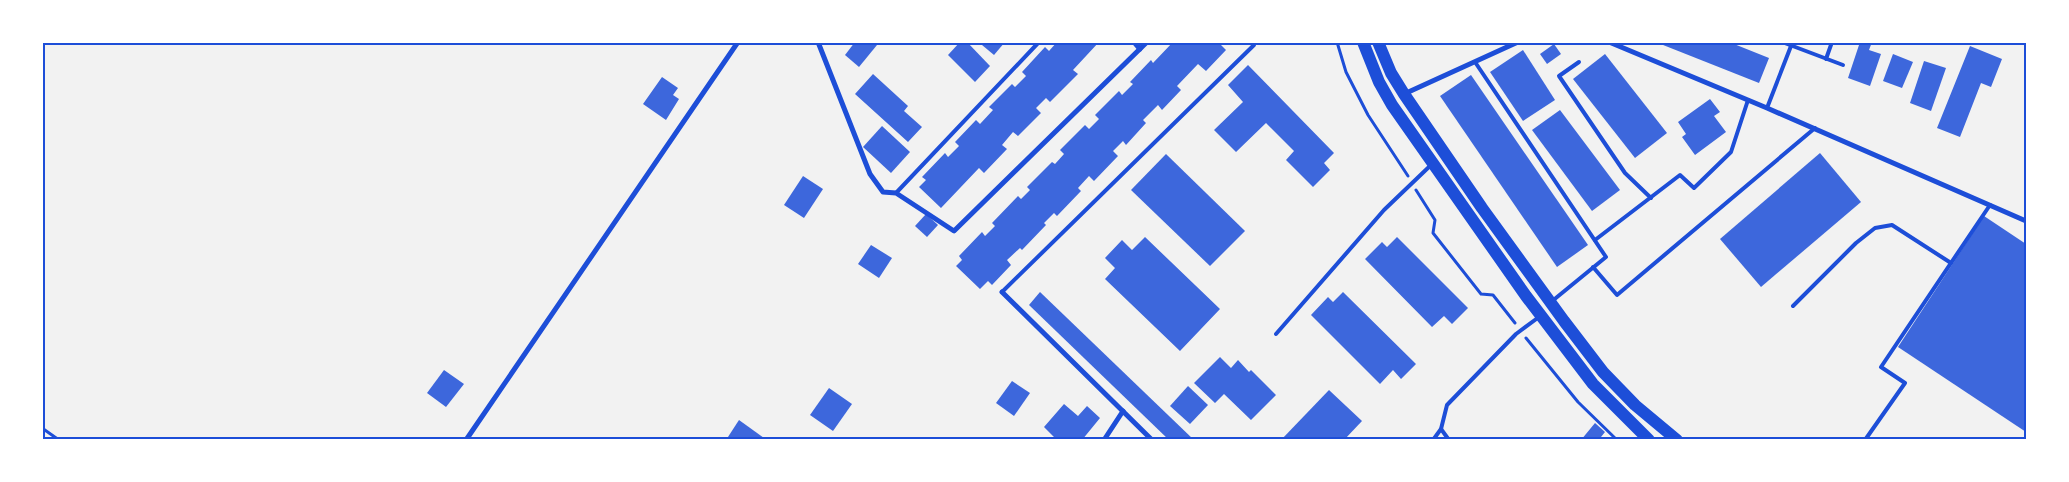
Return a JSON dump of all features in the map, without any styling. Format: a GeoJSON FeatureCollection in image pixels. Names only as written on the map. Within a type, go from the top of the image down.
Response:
{"type":"FeatureCollection","features":[{"type":"Feature","properties":{"kind":"main road"},"geometry":{"type":"LineString","coordinates":[[1363,42],[1367,57],[1384,90],[1432,164],[1541,316],[1593,384],[1649,440]]}},
{"type":"Feature","properties":{"kind":"main road"},"geometry":{"type":"LineString","coordinates":[[1378,42],[1391,73],[1404,94],[1550,303],[1603,372],[1635,405],[1677,440]]}},
{"type":"Feature","properties":{"kind":"street"},"geometry":{"type":"LineString","coordinates":[[466,440],[738,42]]}},
{"type":"Feature","properties":{"kind":"street"},"geometry":{"type":"LineString","coordinates":[[818,42],[870,174],[883,192],[896,193],[954,231],[1147,42]]}},
{"type":"Feature","properties":{"kind":"street"},"geometry":{"type":"LineString","coordinates":[[1134,42],[1140,49]]}},
{"type":"Feature","properties":{"kind":"street"},"geometry":{"type":"LineString","coordinates":[[1404,94],[1518,42]]}},
{"type":"Feature","properties":{"kind":"street"},"geometry":{"type":"LineString","coordinates":[[1609,42],[1815,128],[2026,221]]}},
{"type":"Feature","properties":{"kind":"street"},"geometry":{"type":"LineString","coordinates":[[1002,292],[1152,440]]}},
{"type":"Feature","properties":{"kind":"street"},"geometry":{"type":"LineString","coordinates":[[1104,440],[1123,411]]}},
{"type":"Feature","properties":{"kind":"lane"},"geometry":{"type":"LineString","coordinates":[[896,193],[1038,42]]}},
{"type":"Feature","properties":{"kind":"lane"},"geometry":{"type":"LineString","coordinates":[[1002,292],[1254,45],[1254,42]]}},
{"type":"Feature","properties":{"kind":"lane"},"geometry":{"type":"LineString","coordinates":[[1782,42],[1843,65]]}},
{"type":"Feature","properties":{"kind":"lane"},"geometry":{"type":"LineString","coordinates":[[1826,59],[1832,42]]}},
{"type":"Feature","properties":{"kind":"lane"},"geometry":{"type":"LineString","coordinates":[[1767,108],[1791,46]]}},
{"type":"Feature","properties":{"kind":"lane"},"geometry":{"type":"LineString","coordinates":[[1475,62],[1606,257],[1550,303]]}},
{"type":"Feature","properties":{"kind":"lane"},"geometry":{"type":"LineString","coordinates":[[1579,62],[1559,76],[1625,173],[1650,198]]}},
{"type":"Feature","properties":{"kind":"lane"},"geometry":{"type":"LineString","coordinates":[[1595,240],[1680,175],[1694,188],[1731,152],[1748,100]]}},
{"type":"Feature","properties":{"kind":"lane"},"geometry":{"type":"LineString","coordinates":[[1593,267],[1617,295],[1815,128]]}},
{"type":"Feature","properties":{"kind":"lane"},"geometry":{"type":"LineString","coordinates":[[1276,334],[1384,210],[1411,182],[1432,164]]}},
{"type":"Feature","properties":{"kind":"lane"},"geometry":{"type":"LineString","coordinates":[[1865,440],[1905,383],[1881,367],[1990,205]]}},
{"type":"Feature","properties":{"kind":"lane"},"geometry":{"type":"LineString","coordinates":[[1793,306],[1856,243],[1875,228],[1892,225],[1951,263]]}},
{"type":"Feature","properties":{"kind":"lane"},"geometry":{"type":"LineString","coordinates":[[1433,440],[1440,429],[1448,405],[1521,330],[1541,316]]}},
{"type":"Feature","properties":{"kind":"lane"},"geometry":{"type":"LineString","coordinates":[[1440,429],[1450,440]]}},
{"type":"Feature","properties":{"kind":"path"},"geometry":{"type":"LineString","coordinates":[[1337,42],[1346,72],[1368,115],[1435,220],[1433,233],[1481,294],[1493,295],[1578,402],[1618,440]]}},
{"type":"Feature","properties":{"kind":"path"},"geometry":{"type":"LineString","coordinates":[[42,428],[59,440]]}},
{"type":"Feature","properties":{"kind":"building"},"geometry":{"type":"Polygon","coordinates":[[[855,42],[875,42],[877,45],[859,67],[845,55],[855,42]]]}},
{"type":"Feature","properties":{"kind":"building"},"geometry":{"type":"Polygon","coordinates":[[[960,42],[967,42],[990,66],[975,82],[948,55],[960,42]]]}},
{"type":"Feature","properties":{"kind":"building"},"geometry":{"type":"Polygon","coordinates":[[[984,42],[1005,42],[994,55],[982,45],[984,42]]]}},
{"type":"Feature","properties":{"kind":"building"},"geometry":{"type":"Polygon","coordinates":[[[1057,42],[1099,42],[1073,70],[1078,74],[1050,102],[1046,98],[1036,108],[1041,113],[1018,136],[1013,132],[1002,145],[1007,149],[984,173],[979,168],[941,208],[919,187],[926,180],[922,177],[945,153],[948,157],[959,146],[955,142],[976,120],[980,124],[993,110],[989,107],[1012,84],[1015,87],[1026,76],[1022,72],[1045,47],[1049,51],[1057,42]]]}},
{"type":"Feature","properties":{"kind":"building"},"geometry":{"type":"Polygon","coordinates":[[[1173,42],[1218,42],[1226,50],[1206,71],[1198,64],[1177,86],[1181,90],[1162,110],[1158,105],[1143,120],[1146,123],[1126,145],[1123,141],[1113,151],[1118,156],[1094,181],[1089,176],[1078,188],[1081,191],[1057,216],[1054,213],[1044,223],[1046,225],[1022,250],[1020,248],[1007,260],[1011,265],[992,285],[988,281],[980,289],[956,266],[962,260],[959,256],[982,232],[985,236],[995,226],[992,223],[1018,196],[1021,199],[1030,190],[1027,187],[1052,162],[1055,164],[1064,154],[1060,150],[1085,125],[1089,129],[1099,119],[1095,115],[1119,91],[1122,95],[1133,84],[1130,82],[1151,60],[1153,63],[1173,42]]]}},
{"type":"Feature","properties":{"kind":"building"},"geometry":{"type":"Polygon","coordinates":[[[1729,42],[1769,58],[1759,83],[1658,43],[1729,42]]]}},
{"type":"Feature","properties":{"kind":"building"},"geometry":{"type":"Polygon","coordinates":[[[1860,42],[1872,42],[1869,50],[1881,54],[1870,86],[1848,78],[1860,42]]]}},
{"type":"Feature","properties":{"kind":"building"},"geometry":{"type":"Polygon","coordinates":[[[1554,44],[1561,54],[1547,64],[1540,54],[1554,44]]]}},
{"type":"Feature","properties":{"kind":"building"},"geometry":{"type":"Polygon","coordinates":[[[1970,46],[2002,59],[1991,87],[1981,83],[1960,137],[1937,128],[1970,46]]]}},
{"type":"Feature","properties":{"kind":"building"},"geometry":{"type":"Polygon","coordinates":[[[1523,50],[1555,100],[1523,121],[1490,72],[1523,50]]]}},
{"type":"Feature","properties":{"kind":"building"},"geometry":{"type":"Polygon","coordinates":[[[1605,54],[1667,133],[1635,158],[1573,79],[1605,54]]]}},
{"type":"Feature","properties":{"kind":"building"},"geometry":{"type":"Polygon","coordinates":[[[1893,54],[1913,62],[1902,88],[1883,81],[1893,54]]]}},
{"type":"Feature","properties":{"kind":"building"},"geometry":{"type":"Polygon","coordinates":[[[1924,61],[1946,68],[1931,111],[1910,103],[1924,61]]]}},
{"type":"Feature","properties":{"kind":"building"},"geometry":{"type":"Polygon","coordinates":[[[1248,65],[1334,153],[1324,163],[1330,170],[1313,187],[1286,160],[1294,151],[1266,123],[1236,152],[1214,130],[1243,102],[1228,85],[1248,65]]]}},
{"type":"Feature","properties":{"kind":"building"},"geometry":{"type":"Polygon","coordinates":[[[873,74],[908,106],[904,111],[922,127],[908,142],[855,94],[873,74]]]}},
{"type":"Feature","properties":{"kind":"building"},"geometry":{"type":"Polygon","coordinates":[[[1471,75],[1588,245],[1557,267],[1440,96],[1471,75]]]}},
{"type":"Feature","properties":{"kind":"building"},"geometry":{"type":"Polygon","coordinates":[[[662,77],[678,88],[673,95],[679,99],[666,120],[643,104],[662,77]]]}},
{"type":"Feature","properties":{"kind":"building"},"geometry":{"type":"Polygon","coordinates":[[[1710,99],[1720,112],[1714,116],[1726,132],[1695,155],[1682,137],[1686,134],[1678,122],[1710,99]]]}},
{"type":"Feature","properties":{"kind":"building"},"geometry":{"type":"Polygon","coordinates":[[[1560,110],[1620,190],[1592,211],[1532,130],[1560,110]]]}},
{"type":"Feature","properties":{"kind":"building"},"geometry":{"type":"Polygon","coordinates":[[[882,126],[910,152],[891,173],[863,147],[882,126]]]}},
{"type":"Feature","properties":{"kind":"building"},"geometry":{"type":"Polygon","coordinates":[[[1820,153],[1861,202],[1761,287],[1720,239],[1820,153]]]}},
{"type":"Feature","properties":{"kind":"building"},"geometry":{"type":"Polygon","coordinates":[[[1166,154],[1245,231],[1210,266],[1131,190],[1166,154]]]}},
{"type":"Feature","properties":{"kind":"building"},"geometry":{"type":"Polygon","coordinates":[[[803,176],[823,189],[804,218],[784,205],[803,176]]]}},
{"type":"Feature","properties":{"kind":"building"},"geometry":{"type":"Polygon","coordinates":[[[926,214],[938,225],[927,237],[915,226],[926,214]]]}},
{"type":"Feature","properties":{"kind":"building"},"geometry":{"type":"Polygon","coordinates":[[[1984,216],[2026,244],[2026,432],[1898,347],[1984,216]]]}},
{"type":"Feature","properties":{"kind":"building"},"geometry":{"type":"Polygon","coordinates":[[[1145,237],[1220,309],[1180,351],[1105,279],[1115,268],[1105,258],[1122,240],[1132,250],[1145,237]]]}},
{"type":"Feature","properties":{"kind":"building"},"geometry":{"type":"Polygon","coordinates":[[[1397,237],[1468,308],[1452,324],[1444,316],[1432,327],[1365,259],[1382,242],[1387,247],[1397,237]]]}},
{"type":"Feature","properties":{"kind":"building"},"geometry":{"type":"Polygon","coordinates":[[[871,245],[892,258],[879,278],[858,264],[871,245]]]}},
{"type":"Feature","properties":{"kind":"building"},"geometry":{"type":"Polygon","coordinates":[[[1040,292],[1194,440],[1169,440],[1029,305],[1040,292]]]}},
{"type":"Feature","properties":{"kind":"building"},"geometry":{"type":"Polygon","coordinates":[[[1343,292],[1416,364],[1401,379],[1393,370],[1380,384],[1311,315],[1328,297],[1333,302],[1343,292]]]}},
{"type":"Feature","properties":{"kind":"building"},"geometry":{"type":"Polygon","coordinates":[[[1220,357],[1231,368],[1238,360],[1276,395],[1251,420],[1224,394],[1215,403],[1194,383],[1220,357]]]}},
{"type":"Feature","properties":{"kind":"building"},"geometry":{"type":"Polygon","coordinates":[[[444,370],[464,384],[446,407],[427,393],[444,370]]]}},
{"type":"Feature","properties":{"kind":"building"},"geometry":{"type":"Polygon","coordinates":[[[1012,381],[1030,393],[1014,416],[996,403],[1012,381]]]}},
{"type":"Feature","properties":{"kind":"building"},"geometry":{"type":"Polygon","coordinates":[[[1188,386],[1208,405],[1190,424],[1170,406],[1188,386]]]}},
{"type":"Feature","properties":{"kind":"building"},"geometry":{"type":"Polygon","coordinates":[[[829,388],[852,404],[833,431],[810,415],[829,388]]]}},
{"type":"Feature","properties":{"kind":"building"},"geometry":{"type":"Polygon","coordinates":[[[1329,390],[1362,421],[1344,440],[1281,440],[1329,390]]]}},
{"type":"Feature","properties":{"kind":"building"},"geometry":{"type":"Polygon","coordinates":[[[1064,404],[1078,416],[1087,406],[1100,418],[1082,440],[1057,440],[1044,427],[1064,404]]]}},
{"type":"Feature","properties":{"kind":"building"},"geometry":{"type":"Polygon","coordinates":[[[739,420],[764,438],[763,440],[726,440],[739,420]]]}},
{"type":"Feature","properties":{"kind":"building"},"geometry":{"type":"Polygon","coordinates":[[[1595,423],[1605,432],[1601,437],[1604,440],[1581,440],[1595,423]]]}}]}
